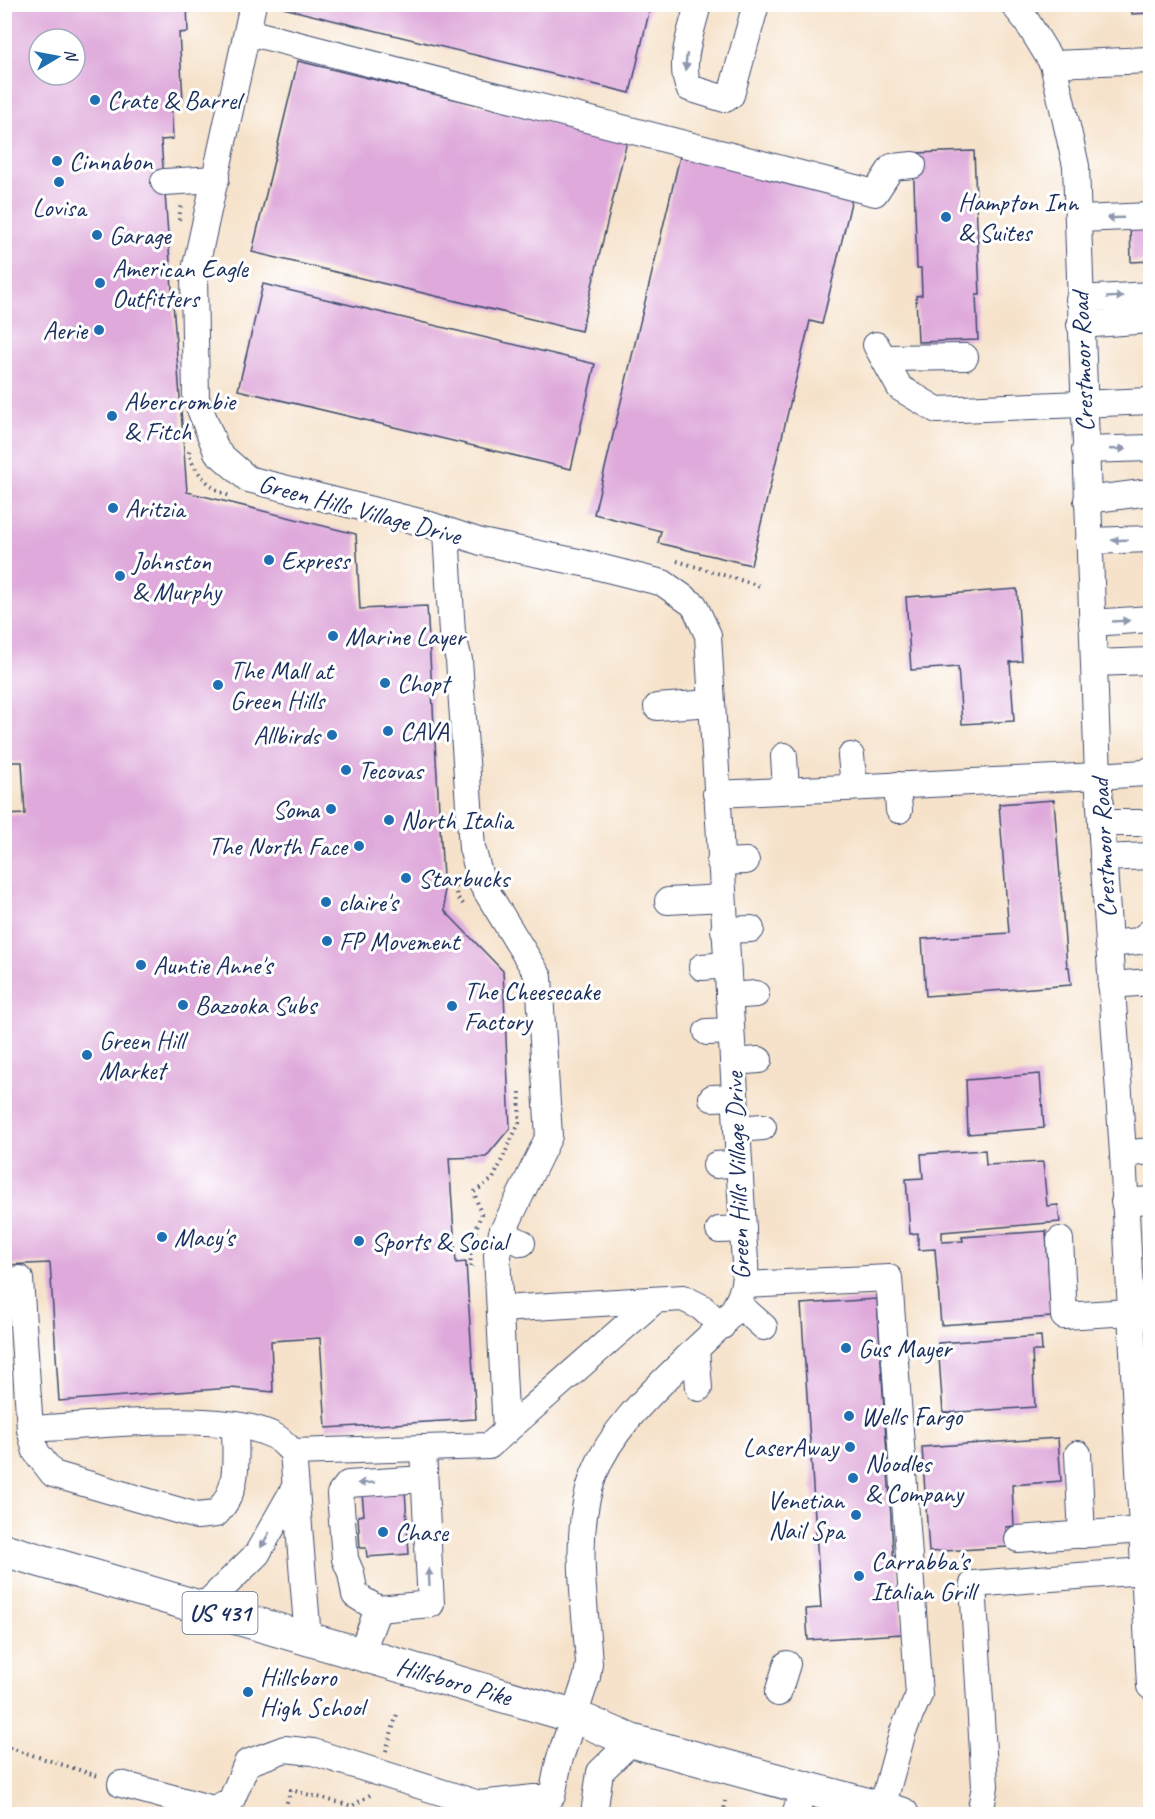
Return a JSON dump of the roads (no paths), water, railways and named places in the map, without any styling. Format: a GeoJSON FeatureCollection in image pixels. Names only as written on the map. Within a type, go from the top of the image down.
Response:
{"type":"FeatureCollection","features":[{"type":"Feature","properties":{"kind":"main road","name":"Hillsboro Pike"},"geometry":{"type":"LineString","coordinates":[[4,1550],[576,1717],[632,1741],[800,1801],[892,1811]]}},
{"type":"Feature","properties":{"kind":"street","name":"Green Hills Village Drive"},"geometry":{"type":"LineString","coordinates":[[254,4],[194,275],[196,399],[217,452],[248,479],[424,523],[446,532],[663,583],[694,605],[696,636],[711,704],[724,930],[714,966],[729,996],[719,1031],[733,1062],[724,1098],[737,1129],[728,1164],[731,1229],[741,1295],[722,1326],[696,1349],[620,1428],[595,1472],[582,1517],[581,1543],[589,1663],[576,1717],[559,1761],[554,1805]]}},
{"type":"Feature","properties":{"kind":"street"},"geometry":{"type":"LineString","coordinates":[[698,4],[685,62],[686,80],[689,88],[725,99],[731,95],[756,4]]}},
{"type":"Feature","properties":{"kind":"street","name":"Crestmoor Road"},"geometry":{"type":"LineString","coordinates":[[1020,12],[1053,64],[1076,166],[1080,219],[1079,299],[1098,776],[1123,1154],[1130,1312],[1144,1454],[1142,1530],[1150,1686]]}},
{"type":"Feature","properties":{"kind":"street"},"geometry":{"type":"LineString","coordinates":[[248,32],[875,193],[892,167],[913,165]]}},
{"type":"Feature","properties":{"kind":"street"},"geometry":{"type":"LineString","coordinates":[[1053,64],[1150,60]]}},
{"type":"Feature","properties":{"kind":"street"},"geometry":{"type":"LineString","coordinates":[[164,182],[216,179]]}},
{"type":"Feature","properties":{"kind":"street"},"geometry":{"type":"LineString","coordinates":[[1080,219],[1150,216]]}},
{"type":"Feature","properties":{"kind":"street"},"geometry":{"type":"LineString","coordinates":[[1079,299],[1150,295]]}},
{"type":"Feature","properties":{"kind":"street"},"geometry":{"type":"LineString","coordinates":[[1080,325],[1150,320]]}},
{"type":"Feature","properties":{"kind":"street"},"geometry":{"type":"LineString","coordinates":[[964,357],[880,351],[900,388],[937,410],[1150,401]]}},
{"type":"Feature","properties":{"kind":"street"},"geometry":{"type":"LineString","coordinates":[[1085,450],[1150,448]]}},
{"type":"Feature","properties":{"kind":"street"},"geometry":{"type":"LineString","coordinates":[[1087,500],[1150,492]]}},
{"type":"Feature","properties":{"kind":"street"},"geometry":{"type":"LineString","coordinates":[[446,532],[452,633],[459,660],[472,848],[482,884],[539,977],[549,1136],[512,1238],[497,1255],[506,1431]]}},
{"type":"Feature","properties":{"kind":"street"},"geometry":{"type":"LineString","coordinates":[[1089,541],[1150,539]]}},
{"type":"Feature","properties":{"kind":"street"},"geometry":{"type":"LineString","coordinates":[[1092,623],[1150,619]]}},
{"type":"Feature","properties":{"kind":"street"},"geometry":{"type":"LineString","coordinates":[[1094,663],[1150,661]]}},
{"type":"Feature","properties":{"kind":"street"},"geometry":{"type":"LineString","coordinates":[[657,707],[711,704]]}},
{"type":"Feature","properties":{"kind":"street"},"geometry":{"type":"LineString","coordinates":[[784,756],[786,790]]}},
{"type":"Feature","properties":{"kind":"street"},"geometry":{"type":"LineString","coordinates":[[851,756],[854,787]]}},
{"type":"Feature","properties":{"kind":"street"},"geometry":{"type":"LineString","coordinates":[[716,794],[854,787],[898,797],[967,794],[1098,776],[1145,773],[1150,770]]}},
{"type":"Feature","properties":{"kind":"street"},"geometry":{"type":"LineString","coordinates":[[1101,823],[1150,823]]}},
{"type":"Feature","properties":{"kind":"street"},"geometry":{"type":"LineString","coordinates":[[1103,858],[1150,856]]}},
{"type":"Feature","properties":{"kind":"street"},"geometry":{"type":"LineString","coordinates":[[720,862],[746,861]]}},
{"type":"Feature","properties":{"kind":"street"},"geometry":{"type":"LineString","coordinates":[[669,901],[723,898]]}},
{"type":"Feature","properties":{"kind":"street"},"geometry":{"type":"LineString","coordinates":[[724,930],[751,929]]}},
{"type":"Feature","properties":{"kind":"street"},"geometry":{"type":"LineString","coordinates":[[1108,944],[1139,941],[1150,932]]}},
{"type":"Feature","properties":{"kind":"street"},"geometry":{"type":"LineString","coordinates":[[1111,985],[1150,982]]}},
{"type":"Feature","properties":{"kind":"street"},"geometry":{"type":"LineString","coordinates":[[729,996],[756,994]]}},
{"type":"Feature","properties":{"kind":"street"},"geometry":{"type":"LineString","coordinates":[[733,1062],[759,1060]]}},
{"type":"Feature","properties":{"kind":"street"},"geometry":{"type":"LineString","coordinates":[[737,1129],[763,1127]]}},
{"type":"Feature","properties":{"kind":"street"},"geometry":{"type":"LineString","coordinates":[[1123,1154],[1150,1151]]}},
{"type":"Feature","properties":{"kind":"street"},"geometry":{"type":"LineString","coordinates":[[1124,1202],[1150,1200]]}},
{"type":"Feature","properties":{"kind":"street"},"geometry":{"type":"LineString","coordinates":[[1060,1240],[1064,1316],[1130,1312]]}},
{"type":"Feature","properties":{"kind":"street"},"geometry":{"type":"LineString","coordinates":[[764,1327],[741,1295],[890,1278],[919,1695],[903,1731],[892,1811]]}},
{"type":"Feature","properties":{"kind":"street"},"geometry":{"type":"LineString","coordinates":[[20,1279],[30,1429],[36,1452],[53,1474],[196,1516],[216,1514],[232,1493],[235,1425]]}},
{"type":"Feature","properties":{"kind":"street"},"geometry":{"type":"LineString","coordinates":[[30,1429],[168,1422],[235,1425],[273,1435],[293,1452],[423,1450],[489,1446],[655,1300]]}},
{"type":"Feature","properties":{"kind":"street"},"geometry":{"type":"LineString","coordinates":[[500,1309],[691,1300],[722,1326]]}},
{"type":"Feature","properties":{"kind":"street"},"geometry":{"type":"LineString","coordinates":[[696,1349],[699,1388]]}},
{"type":"Feature","properties":{"kind":"street"},"geometry":{"type":"LineString","coordinates":[[423,1450],[430,1604],[378,1609],[355,1595],[351,1573],[345,1559],[340,1494],[348,1484],[424,1479]]}},
{"type":"Feature","properties":{"kind":"street"},"geometry":{"type":"LineString","coordinates":[[293,1452],[294,1489],[308,1639]]}},
{"type":"Feature","properties":{"kind":"street"},"geometry":{"type":"LineString","coordinates":[[1078,1454],[1082,1535]]}},
{"type":"Feature","properties":{"kind":"street"},"geometry":{"type":"LineString","coordinates":[[202,1608],[257,1554],[294,1489]]}},
{"type":"Feature","properties":{"kind":"street"},"geometry":{"type":"LineString","coordinates":[[1018,1539],[1142,1530]]}},
{"type":"Feature","properties":{"kind":"street"},"geometry":{"type":"LineString","coordinates":[[980,1815],[985,1786],[973,1584],[1144,1571]]}},
{"type":"Feature","properties":{"kind":"street"},"geometry":{"type":"LineString","coordinates":[[361,1654],[378,1609]]}},
{"type":"Feature","properties":{"kind":"street"},"geometry":{"type":"LineString","coordinates":[[778,1693],[787,1664]]}},
{"type":"Feature","properties":{"kind":"street"},"geometry":{"type":"LineString","coordinates":[[594,1815],[600,1772],[632,1741]]}},
{"type":"Feature","properties":{"kind":"street"},"geometry":{"type":"LineString","coordinates":[[121,1784],[213,1809],[231,1801],[247,1763],[285,1749],[313,1752],[486,1809],[554,1805]]}},
{"type":"Feature","properties":{"kind":"place","name":"Crate & Barrel"},"geometry":{"type":"Point","coordinates":[95,100]}},
{"type":"Feature","properties":{"kind":"place","name":"Cinnabon"},"geometry":{"type":"Point","coordinates":[57,161]}},
{"type":"Feature","properties":{"kind":"place","name":"Lovisa"},"geometry":{"type":"Point","coordinates":[59,182]}},
{"type":"Feature","properties":{"kind":"place","name":"Hampton Inn & Suites"},"geometry":{"type":"Point","coordinates":[946,217]}},
{"type":"Feature","properties":{"kind":"place","name":"Garage"},"geometry":{"type":"Point","coordinates":[97,235]}},
{"type":"Feature","properties":{"kind":"place","name":"American Eagle Outfitters"},"geometry":{"type":"Point","coordinates":[100,283]}},
{"type":"Feature","properties":{"kind":"place","name":"Aerie"},"geometry":{"type":"Point","coordinates":[99,330]}},
{"type":"Feature","properties":{"kind":"place","name":"Abercrombie & Fitch"},"geometry":{"type":"Point","coordinates":[112,416]}},
{"type":"Feature","properties":{"kind":"place","name":"Aritzia"},"geometry":{"type":"Point","coordinates":[113,508]}},
{"type":"Feature","properties":{"kind":"place","name":"Express"},"geometry":{"type":"Point","coordinates":[269,560]}},
{"type":"Feature","properties":{"kind":"place","name":"Johnston & Murphy"},"geometry":{"type":"Point","coordinates":[120,576]}},
{"type":"Feature","properties":{"kind":"place","name":"Marine Layer"},"geometry":{"type":"Point","coordinates":[333,636]}},
{"type":"Feature","properties":{"kind":"place","name":"Chopt"},"geometry":{"type":"Point","coordinates":[385,683]}},
{"type":"Feature","properties":{"kind":"place","name":"The Mall at Green Hills"},"geometry":{"type":"Point","coordinates":[218,685]}},
{"type":"Feature","properties":{"kind":"place","name":"CAVA"},"geometry":{"type":"Point","coordinates":[388,731]}},
{"type":"Feature","properties":{"kind":"place","name":"Allbirds"},"geometry":{"type":"Point","coordinates":[332,735]}},
{"type":"Feature","properties":{"kind":"place","name":"Tecovas"},"geometry":{"type":"Point","coordinates":[346,770]}},
{"type":"Feature","properties":{"kind":"place","name":"Soma"},"geometry":{"type":"Point","coordinates":[331,809]}},
{"type":"Feature","properties":{"kind":"place","name":"North Italia"},"geometry":{"type":"Point","coordinates":[389,820]}},
{"type":"Feature","properties":{"kind":"place","name":"The North Face"},"geometry":{"type":"Point","coordinates":[359,846]}},
{"type":"Feature","properties":{"kind":"place","name":"Starbucks"},"geometry":{"type":"Point","coordinates":[406,878]}},
{"type":"Feature","properties":{"kind":"place","name":"claire's"},"geometry":{"type":"Point","coordinates":[326,902]}},
{"type":"Feature","properties":{"kind":"place","name":"FP Movement"},"geometry":{"type":"Point","coordinates":[327,941]}},
{"type":"Feature","properties":{"kind":"place","name":"Auntie Anne's"},"geometry":{"type":"Point","coordinates":[141,965]}},
{"type":"Feature","properties":{"kind":"place","name":"Bazooka Subs"},"geometry":{"type":"Point","coordinates":[183,1005]}},
{"type":"Feature","properties":{"kind":"place","name":"The Cheesecake Factory"},"geometry":{"type":"Point","coordinates":[452,1006]}},
{"type":"Feature","properties":{"kind":"place","name":"Green Hill Market"},"geometry":{"type":"Point","coordinates":[87,1055]}},
{"type":"Feature","properties":{"kind":"place","name":"Macy's"},"geometry":{"type":"Point","coordinates":[162,1237]}},
{"type":"Feature","properties":{"kind":"place","name":"Sports & Social"},"geometry":{"type":"Point","coordinates":[359,1241]}},
{"type":"Feature","properties":{"kind":"place","name":"Gus Mayer"},"geometry":{"type":"Point","coordinates":[846,1348]}},
{"type":"Feature","properties":{"kind":"place","name":"Wells Fargo"},"geometry":{"type":"Point","coordinates":[849,1416]}},
{"type":"Feature","properties":{"kind":"place","name":"LaserAway"},"geometry":{"type":"Point","coordinates":[850,1447]}},
{"type":"Feature","properties":{"kind":"place","name":"Noodles & Company"},"geometry":{"type":"Point","coordinates":[853,1478]}},
{"type":"Feature","properties":{"kind":"place","name":"Venetian Nail Spa"},"geometry":{"type":"Point","coordinates":[856,1515]}},
{"type":"Feature","properties":{"kind":"place","name":"Chase"},"geometry":{"type":"Point","coordinates":[383,1532]}},
{"type":"Feature","properties":{"kind":"place","name":"Carrabba's Italian Grill"},"geometry":{"type":"Point","coordinates":[859,1576]}},
{"type":"Feature","properties":{"kind":"place","name":"Hillsboro High School"},"geometry":{"type":"Point","coordinates":[248,1692]}}]}
